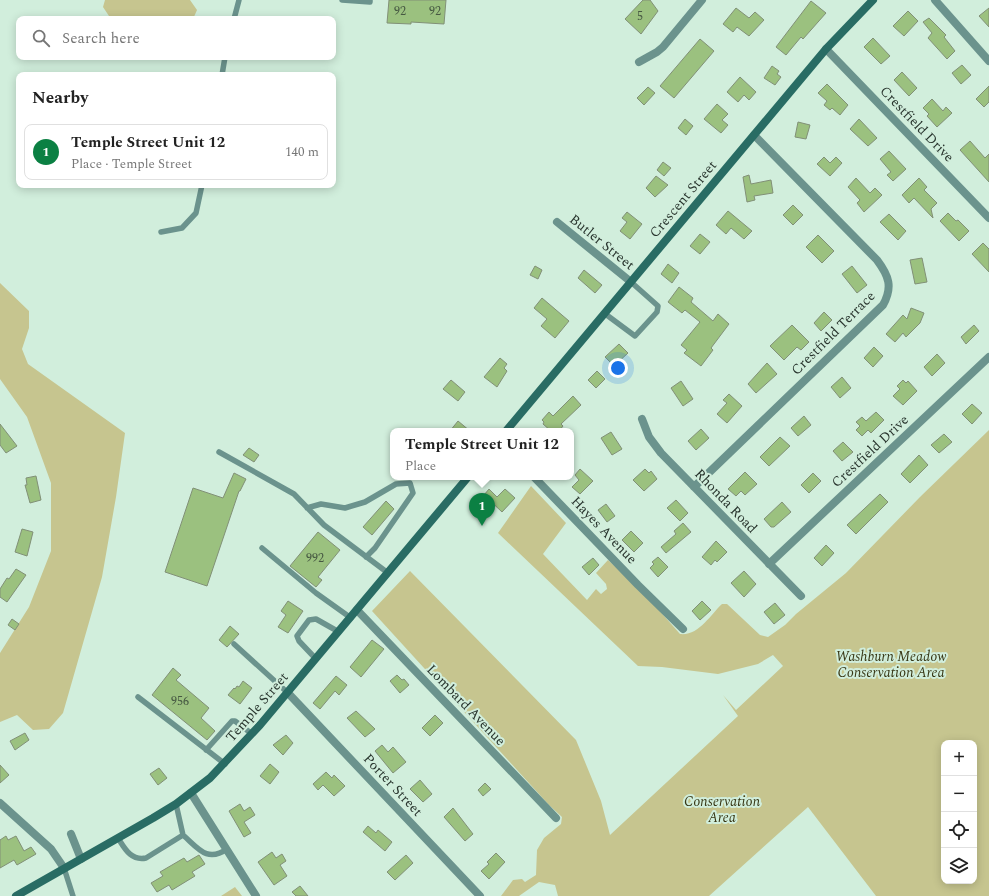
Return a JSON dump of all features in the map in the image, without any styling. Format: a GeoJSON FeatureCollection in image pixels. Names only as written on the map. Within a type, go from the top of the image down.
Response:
{"type":"FeatureCollection","features":[{"type":"Feature","properties":{"kind":"main road","name":"Crescent Street"},"geometry":{"type":"LineString","coordinates":[[508,428],[826,49],[873,0]]}},
{"type":"Feature","properties":{"kind":"main road","name":"Temple Street"},"geometry":{"type":"LineString","coordinates":[[16,896],[176,804],[224,764],[288,693],[466,480]]}},
{"type":"Feature","properties":{"kind":"street"},"geometry":{"type":"LineString","coordinates":[[639,62],[663,47],[702,0]]}},
{"type":"Feature","properties":{"kind":"street"},"geometry":{"type":"LineString","coordinates":[[934,0],[989,61]]}},
{"type":"Feature","properties":{"kind":"street","name":"Crestfield Drive"},"geometry":{"type":"LineString","coordinates":[[826,49],[989,218]]}},
{"type":"Feature","properties":{"kind":"street","name":"Crestfield Terrace"},"geometry":{"type":"LineString","coordinates":[[694,487],[883,305],[888,295],[890,286],[887,276],[877,260],[754,135]]}},
{"type":"Feature","properties":{"kind":"street","name":"Butler Street"},"geometry":{"type":"LineString","coordinates":[[557,222],[631,282]]}},
{"type":"Feature","properties":{"kind":"street","name":"Crestfield Drive"},"geometry":{"type":"LineString","coordinates":[[769,564],[989,357]]}},
{"type":"Feature","properties":{"kind":"street","name":"Rhonda Road"},"geometry":{"type":"LineString","coordinates":[[642,419],[654,446],[801,596]]}},
{"type":"Feature","properties":{"kind":"street","name":"Hayes Avenue"},"geometry":{"type":"LineString","coordinates":[[537,480],[638,585],[683,629]]}},
{"type":"Feature","properties":{"kind":"street","name":"Lombard Avenue"},"geometry":{"type":"LineString","coordinates":[[357,610],[556,818]]}},
{"type":"Feature","properties":{"kind":"street","name":"Porter Street"},"geometry":{"type":"LineString","coordinates":[[288,693],[480,896]]}},
{"type":"Feature","properties":{"kind":"street"},"geometry":{"type":"LineString","coordinates":[[191,793],[256,896]]}},
{"type":"Feature","properties":{"kind":"street"},"geometry":{"type":"LineString","coordinates":[[0,803],[51,849],[64,868]]}},
{"type":"Feature","properties":{"kind":"street"},"geometry":{"type":"LineString","coordinates":[[71,834],[81,859]]}},
{"type":"Feature","properties":{"kind":"lane"},"geometry":{"type":"LineString","coordinates":[[235,16],[238,0]]}},
{"type":"Feature","properties":{"kind":"lane"},"geometry":{"type":"LineString","coordinates":[[342,0],[370,2],[370,0]]}},
{"type":"Feature","properties":{"kind":"lane"},"geometry":{"type":"LineString","coordinates":[[222,72],[224,60]]}},
{"type":"Feature","properties":{"kind":"lane"},"geometry":{"type":"LineString","coordinates":[[161,232],[182,228],[196,213],[201,188]]}},
{"type":"Feature","properties":{"kind":"lane"},"geometry":{"type":"LineString","coordinates":[[604,313],[635,336],[657,312],[658,306],[631,282]]}},
{"type":"Feature","properties":{"kind":"lane"},"geometry":{"type":"LineString","coordinates":[[219,452],[294,494],[324,525],[388,573]]}},
{"type":"Feature","properties":{"kind":"lane"},"geometry":{"type":"LineString","coordinates":[[307,508],[321,504],[344,508],[365,502],[396,484],[410,483],[413,493],[375,548],[366,557]]}},
{"type":"Feature","properties":{"kind":"lane"},"geometry":{"type":"LineString","coordinates":[[262,548],[316,593],[351,618]]}},
{"type":"Feature","properties":{"kind":"lane"},"geometry":{"type":"LineString","coordinates":[[316,659],[299,641],[297,636],[309,620],[316,619],[338,632]]}},
{"type":"Feature","properties":{"kind":"lane"},"geometry":{"type":"LineString","coordinates":[[234,644],[288,693]]}},
{"type":"Feature","properties":{"kind":"lane"},"geometry":{"type":"LineString","coordinates":[[138,697],[224,764]]}},
{"type":"Feature","properties":{"kind":"lane"},"geometry":{"type":"LineString","coordinates":[[206,750],[232,721],[235,721],[252,734]]}},
{"type":"Feature","properties":{"kind":"lane"},"geometry":{"type":"LineString","coordinates":[[176,804],[183,835],[208,855],[218,856],[227,850]]}},
{"type":"Feature","properties":{"kind":"lane"},"geometry":{"type":"LineString","coordinates":[[118,838],[129,854],[140,859],[146,858],[183,835]]}},
{"type":"Feature","properties":{"kind":"lane"},"geometry":{"type":"LineString","coordinates":[[64,868],[74,896]]}},
{"type":"Feature","properties":{"kind":"green space"},"geometry":{"type":"Polygon","coordinates":[[[105,0],[190,0],[197,10],[194,16],[109,16],[103,7],[105,0]]]}},
{"type":"Feature","properties":{"kind":"green space"},"geometry":{"type":"Polygon","coordinates":[[[0,283],[29,311],[29,328],[22,349],[28,364],[125,433],[116,497],[102,577],[63,713],[49,729],[33,730],[17,715],[0,722],[0,653],[29,607],[51,551],[51,483],[27,417],[0,379],[0,283]]]}},
{"type":"Feature","properties":{"kind":"green space"},"geometry":{"type":"Polygon","coordinates":[[[989,430],[989,896],[876,896],[808,807],[709,896],[558,896],[555,885],[539,882],[519,896],[501,896],[513,880],[522,879],[525,882],[536,875],[537,850],[544,838],[561,824],[562,817],[549,805],[372,611],[410,571],[576,740],[601,801],[610,835],[738,716],[723,695],[736,710],[783,666],[773,655],[758,664],[718,674],[662,667],[638,666],[498,533],[531,486],[566,523],[543,554],[587,600],[596,589],[601,594],[607,589],[606,584],[596,573],[608,560],[643,592],[680,634],[693,632],[704,624],[722,604],[727,604],[760,635],[768,637],[785,625],[796,614],[846,573],[920,497],[989,430]]]}},
{"type":"Feature","properties":{"kind":"green space"},"geometry":{"type":"Polygon","coordinates":[[[235,887],[242,896],[221,896],[235,887]]]}},
{"type":"Feature","properties":{"kind":"building"},"geometry":{"type":"Polygon","coordinates":[[[389,0],[446,0],[444,24],[411,22],[411,24],[387,23],[389,0]]]}},
{"type":"Feature","properties":{"kind":"building"},"geometry":{"type":"Polygon","coordinates":[[[643,0],[650,0],[658,11],[641,34],[625,19],[643,0]]]}},
{"type":"Feature","properties":{"kind":"building"},"geometry":{"type":"Polygon","coordinates":[[[811,1],[826,13],[803,39],[801,37],[786,55],[776,47],[811,1]]]}},
{"type":"Feature","properties":{"kind":"building"},"geometry":{"type":"Polygon","coordinates":[[[736,8],[749,18],[755,12],[764,20],[749,36],[737,27],[733,32],[723,24],[736,8]]]}},
{"type":"Feature","properties":{"kind":"building"},"geometry":{"type":"Polygon","coordinates":[[[989,8],[989,27],[979,16],[989,8]]]}},
{"type":"Feature","properties":{"kind":"building"},"geometry":{"type":"Polygon","coordinates":[[[908,11],[918,21],[904,36],[893,26],[908,11]]]}},
{"type":"Feature","properties":{"kind":"building"},"geometry":{"type":"Polygon","coordinates":[[[929,18],[946,35],[944,37],[955,51],[947,59],[928,38],[932,33],[923,22],[929,18]]]}},
{"type":"Feature","properties":{"kind":"building"},"geometry":{"type":"Polygon","coordinates":[[[873,38],[890,56],[881,64],[864,47],[873,38]]]}},
{"type":"Feature","properties":{"kind":"building"},"geometry":{"type":"Polygon","coordinates":[[[700,39],[714,51],[674,98],[660,86],[700,39]]]}},
{"type":"Feature","properties":{"kind":"building"},"geometry":{"type":"Polygon","coordinates":[[[962,65],[971,75],[961,84],[952,73],[962,65]]]}},
{"type":"Feature","properties":{"kind":"building"},"geometry":{"type":"Polygon","coordinates":[[[772,66],[779,71],[777,74],[781,77],[775,85],[764,78],[772,66]]]}},
{"type":"Feature","properties":{"kind":"building"},"geometry":{"type":"Polygon","coordinates":[[[902,72],[917,88],[909,96],[894,80],[902,72]]]}},
{"type":"Feature","properties":{"kind":"building"},"geometry":{"type":"Polygon","coordinates":[[[740,77],[756,92],[749,100],[744,95],[738,102],[727,92],[740,77]]]}},
{"type":"Feature","properties":{"kind":"building"},"geometry":{"type":"Polygon","coordinates":[[[827,84],[848,105],[840,115],[832,108],[830,110],[824,105],[827,101],[818,93],[827,84]]]}},
{"type":"Feature","properties":{"kind":"building"},"geometry":{"type":"Polygon","coordinates":[[[989,86],[989,102],[984,107],[976,99],[989,86]]]}},
{"type":"Feature","properties":{"kind":"building"},"geometry":{"type":"Polygon","coordinates":[[[648,87],[655,93],[644,105],[637,98],[648,87]]]}},
{"type":"Feature","properties":{"kind":"building"},"geometry":{"type":"Polygon","coordinates":[[[932,99],[943,111],[946,107],[952,113],[937,127],[927,116],[929,114],[923,108],[932,99]]]}},
{"type":"Feature","properties":{"kind":"building"},"geometry":{"type":"Polygon","coordinates":[[[717,104],[728,114],[722,120],[728,125],[721,133],[704,119],[717,104]]]}},
{"type":"Feature","properties":{"kind":"building"},"geometry":{"type":"Polygon","coordinates":[[[685,119],[693,126],[686,135],[678,128],[685,119]]]}},
{"type":"Feature","properties":{"kind":"building"},"geometry":{"type":"Polygon","coordinates":[[[859,119],[877,138],[868,146],[850,129],[859,119]]]}},
{"type":"Feature","properties":{"kind":"building"},"geometry":{"type":"Polygon","coordinates":[[[798,122],[810,125],[806,139],[795,137],[798,122]]]}},
{"type":"Feature","properties":{"kind":"building"},"geometry":{"type":"Polygon","coordinates":[[[970,141],[985,158],[989,154],[989,182],[960,150],[970,141]]]}},
{"type":"Feature","properties":{"kind":"building"},"geometry":{"type":"Polygon","coordinates":[[[889,151],[906,169],[893,181],[887,175],[891,172],[880,159],[889,151]]]}},
{"type":"Feature","properties":{"kind":"building"},"geometry":{"type":"Polygon","coordinates":[[[824,157],[830,163],[836,157],[842,163],[830,176],[817,164],[824,157]]]}},
{"type":"Feature","properties":{"kind":"building"},"geometry":{"type":"Polygon","coordinates":[[[663,162],[671,168],[664,176],[657,170],[663,162]]]}},
{"type":"Feature","properties":{"kind":"building"},"geometry":{"type":"Polygon","coordinates":[[[749,175],[751,184],[771,180],[773,193],[754,196],[755,200],[747,202],[743,177],[749,175]]]}},
{"type":"Feature","properties":{"kind":"building"},"geometry":{"type":"Polygon","coordinates":[[[656,176],[668,185],[655,197],[646,188],[656,176]]]}},
{"type":"Feature","properties":{"kind":"building"},"geometry":{"type":"Polygon","coordinates":[[[856,178],[870,193],[875,188],[882,195],[864,212],[857,203],[860,200],[848,187],[856,178]]]}},
{"type":"Feature","properties":{"kind":"building"},"geometry":{"type":"Polygon","coordinates":[[[919,178],[927,187],[924,190],[937,203],[931,209],[933,218],[914,198],[909,203],[902,195],[919,178]]]}},
{"type":"Feature","properties":{"kind":"building"},"geometry":{"type":"Polygon","coordinates":[[[793,205],[803,215],[793,225],[783,215],[793,205]]]}},
{"type":"Feature","properties":{"kind":"building"},"geometry":{"type":"Polygon","coordinates":[[[728,211],[752,231],[744,239],[731,228],[726,234],[716,225],[728,211]]]}},
{"type":"Feature","properties":{"kind":"building"},"geometry":{"type":"Polygon","coordinates":[[[627,212],[642,224],[630,239],[620,231],[627,222],[622,218],[627,212]]]}},
{"type":"Feature","properties":{"kind":"building"},"geometry":{"type":"Polygon","coordinates":[[[948,213],[969,231],[959,241],[940,221],[948,213]]]}},
{"type":"Feature","properties":{"kind":"building"},"geometry":{"type":"Polygon","coordinates":[[[889,214],[906,231],[898,240],[880,222],[889,214]]]}},
{"type":"Feature","properties":{"kind":"building"},"geometry":{"type":"Polygon","coordinates":[[[700,234],[710,242],[700,254],[690,246],[700,234]]]}},
{"type":"Feature","properties":{"kind":"building"},"geometry":{"type":"Polygon","coordinates":[[[818,235],[834,251],[822,263],[806,247],[818,235]]]}},
{"type":"Feature","properties":{"kind":"building"},"geometry":{"type":"Polygon","coordinates":[[[983,243],[989,249],[989,272],[972,254],[983,243]]]}},
{"type":"Feature","properties":{"kind":"building"},"geometry":{"type":"Polygon","coordinates":[[[922,258],[927,282],[915,284],[910,260],[922,258]]]}},
{"type":"Feature","properties":{"kind":"building"},"geometry":{"type":"Polygon","coordinates":[[[668,264],[679,273],[672,283],[661,274],[668,264]]]}},
{"type":"Feature","properties":{"kind":"building"},"geometry":{"type":"Polygon","coordinates":[[[535,266],[542,270],[538,279],[530,275],[535,266]]]}},
{"type":"Feature","properties":{"kind":"building"},"geometry":{"type":"Polygon","coordinates":[[[852,266],[867,285],[857,293],[842,274],[852,266]]]}},
{"type":"Feature","properties":{"kind":"building"},"geometry":{"type":"Polygon","coordinates":[[[584,270],[602,285],[595,293],[578,278],[584,270]]]}},
{"type":"Feature","properties":{"kind":"building"},"geometry":{"type":"Polygon","coordinates":[[[679,287],[693,298],[691,302],[713,321],[718,314],[729,324],[711,348],[713,350],[701,366],[684,353],[687,350],[681,345],[700,322],[685,310],[682,313],[668,302],[679,287]]]}},
{"type":"Feature","properties":{"kind":"building"},"geometry":{"type":"Polygon","coordinates":[[[542,298],[569,321],[555,338],[541,326],[547,319],[534,308],[542,298]]]}},
{"type":"Feature","properties":{"kind":"building"},"geometry":{"type":"Polygon","coordinates":[[[911,308],[924,313],[920,323],[906,337],[903,333],[895,342],[886,334],[903,315],[907,319],[911,308]]]}},
{"type":"Feature","properties":{"kind":"building"},"geometry":{"type":"Polygon","coordinates":[[[824,312],[832,320],[821,331],[814,323],[824,312]]]}},
{"type":"Feature","properties":{"kind":"building"},"geometry":{"type":"Polygon","coordinates":[[[792,325],[809,342],[801,350],[797,347],[784,360],[770,346],[792,325]]]}},
{"type":"Feature","properties":{"kind":"building"},"geometry":{"type":"Polygon","coordinates":[[[974,325],[979,331],[966,344],[961,337],[974,325]]]}},
{"type":"Feature","properties":{"kind":"building"},"geometry":{"type":"Polygon","coordinates":[[[619,344],[628,353],[614,366],[605,357],[619,344]]]}},
{"type":"Feature","properties":{"kind":"building"},"geometry":{"type":"Polygon","coordinates":[[[874,347],[883,356],[873,367],[864,358],[874,347]]]}},
{"type":"Feature","properties":{"kind":"building"},"geometry":{"type":"Polygon","coordinates":[[[937,354],[945,363],[932,376],[924,367],[937,354]]]}},
{"type":"Feature","properties":{"kind":"building"},"geometry":{"type":"Polygon","coordinates":[[[500,358],[507,364],[504,368],[507,371],[497,387],[484,377],[500,358]]]}},
{"type":"Feature","properties":{"kind":"building"},"geometry":{"type":"Polygon","coordinates":[[[767,363],[777,374],[756,393],[748,384],[767,363]]]}},
{"type":"Feature","properties":{"kind":"building"},"geometry":{"type":"Polygon","coordinates":[[[597,371],[605,379],[596,388],[588,380],[597,371]]]}},
{"type":"Feature","properties":{"kind":"building"},"geometry":{"type":"Polygon","coordinates":[[[842,377],[851,388],[840,398],[831,387],[842,377]]]}},
{"type":"Feature","properties":{"kind":"building"},"geometry":{"type":"Polygon","coordinates":[[[451,380],[465,392],[458,401],[443,389],[451,380]]]}},
{"type":"Feature","properties":{"kind":"building"},"geometry":{"type":"Polygon","coordinates":[[[903,380],[906,383],[908,381],[917,391],[903,405],[893,396],[900,389],[897,386],[903,380]]]}},
{"type":"Feature","properties":{"kind":"building"},"geometry":{"type":"Polygon","coordinates":[[[681,381],[693,399],[683,406],[671,388],[681,381]]]}},
{"type":"Feature","properties":{"kind":"building"},"geometry":{"type":"Polygon","coordinates":[[[729,394],[742,406],[727,423],[717,414],[727,403],[723,400],[729,394]]]}},
{"type":"Feature","properties":{"kind":"building"},"geometry":{"type":"Polygon","coordinates":[[[573,396],[581,405],[561,424],[563,426],[561,428],[548,428],[543,424],[544,422],[542,420],[549,412],[553,416],[573,396]]]}},
{"type":"Feature","properties":{"kind":"building"},"geometry":{"type":"Polygon","coordinates":[[[972,404],[982,413],[972,424],[962,414],[972,404]]]}},
{"type":"Feature","properties":{"kind":"building"},"geometry":{"type":"Polygon","coordinates":[[[876,412],[884,420],[871,433],[868,430],[862,436],[856,430],[860,426],[856,422],[862,417],[866,421],[876,412]]]}},
{"type":"Feature","properties":{"kind":"building"},"geometry":{"type":"Polygon","coordinates":[[[804,416],[811,425],[798,436],[791,428],[804,416]]]}},
{"type":"Feature","properties":{"kind":"building"},"geometry":{"type":"Polygon","coordinates":[[[458,421],[466,428],[452,428],[458,421]]]}},
{"type":"Feature","properties":{"kind":"building"},"geometry":{"type":"Polygon","coordinates":[[[0,424],[17,446],[6,453],[0,445],[0,424]]]}},
{"type":"Feature","properties":{"kind":"building"},"geometry":{"type":"Polygon","coordinates":[[[701,429],[709,438],[696,450],[688,441],[701,429]]]}},
{"type":"Feature","properties":{"kind":"building"},"geometry":{"type":"Polygon","coordinates":[[[611,432],[622,449],[612,455],[601,438],[611,432]]]}},
{"type":"Feature","properties":{"kind":"building"},"geometry":{"type":"Polygon","coordinates":[[[944,434],[952,442],[939,453],[931,445],[944,434]]]}},
{"type":"Feature","properties":{"kind":"building"},"geometry":{"type":"Polygon","coordinates":[[[780,437],[790,446],[769,466],[760,457],[780,437]]]}},
{"type":"Feature","properties":{"kind":"building"},"geometry":{"type":"Polygon","coordinates":[[[843,442],[853,452],[842,461],[833,451],[843,442]]]}},
{"type":"Feature","properties":{"kind":"building"},"geometry":{"type":"Polygon","coordinates":[[[249,448],[259,455],[254,462],[243,455],[249,448]]]}},
{"type":"Feature","properties":{"kind":"building"},"geometry":{"type":"Polygon","coordinates":[[[919,455],[928,465],[910,483],[901,474],[919,455]]]}},
{"type":"Feature","properties":{"kind":"building"},"geometry":{"type":"Polygon","coordinates":[[[580,469],[593,481],[580,494],[572,487],[579,480],[575,475],[580,469]]]}},
{"type":"Feature","properties":{"kind":"building"},"geometry":{"type":"Polygon","coordinates":[[[645,469],[649,473],[651,471],[657,479],[644,491],[633,480],[645,469]]]}},
{"type":"Feature","properties":{"kind":"building"},"geometry":{"type":"Polygon","coordinates":[[[745,472],[757,484],[745,495],[741,491],[736,496],[728,489],[745,472]]]}},
{"type":"Feature","properties":{"kind":"building"},"geometry":{"type":"Polygon","coordinates":[[[234,473],[246,479],[239,491],[207,586],[165,572],[193,488],[223,498],[234,473]]]}},
{"type":"Feature","properties":{"kind":"building"},"geometry":{"type":"Polygon","coordinates":[[[813,473],[821,481],[809,493],[801,485],[813,473]]]}},
{"type":"Feature","properties":{"kind":"building"},"geometry":{"type":"Polygon","coordinates":[[[36,476],[41,500],[30,503],[25,485],[27,485],[26,478],[36,476]]]}},
{"type":"Feature","properties":{"kind":"building"},"geometry":{"type":"Polygon","coordinates":[[[489,489],[497,497],[505,489],[515,498],[502,512],[484,495],[489,489]]]}},
{"type":"Feature","properties":{"kind":"building"},"geometry":{"type":"Polygon","coordinates":[[[880,494],[888,502],[856,534],[847,525],[880,494]]]}},
{"type":"Feature","properties":{"kind":"building"},"geometry":{"type":"Polygon","coordinates":[[[676,500],[688,513],[680,521],[667,508],[676,500]]]}},
{"type":"Feature","properties":{"kind":"building"},"geometry":{"type":"Polygon","coordinates":[[[386,501],[394,509],[372,535],[363,527],[386,501]]]}},
{"type":"Feature","properties":{"kind":"building"},"geometry":{"type":"Polygon","coordinates":[[[782,502],[791,512],[774,527],[771,527],[764,519],[782,502]]]}},
{"type":"Feature","properties":{"kind":"building"},"geometry":{"type":"Polygon","coordinates":[[[606,504],[615,516],[607,522],[598,510],[606,504]]]}},
{"type":"Feature","properties":{"kind":"building"},"geometry":{"type":"Polygon","coordinates":[[[683,523],[691,532],[666,553],[661,547],[676,534],[674,531],[683,523]]]}},
{"type":"Feature","properties":{"kind":"building"},"geometry":{"type":"Polygon","coordinates":[[[22,529],[33,532],[27,556],[15,552],[22,529]]]}},
{"type":"Feature","properties":{"kind":"building"},"geometry":{"type":"Polygon","coordinates":[[[631,531],[643,543],[634,552],[622,540],[631,531]]]}},
{"type":"Feature","properties":{"kind":"building"},"geometry":{"type":"Polygon","coordinates":[[[318,532],[340,550],[318,577],[322,580],[316,587],[290,566],[318,532]]]}},
{"type":"Feature","properties":{"kind":"building"},"geometry":{"type":"Polygon","coordinates":[[[716,541],[727,552],[717,562],[715,560],[711,565],[702,557],[716,541]]]}},
{"type":"Feature","properties":{"kind":"building"},"geometry":{"type":"Polygon","coordinates":[[[826,545],[834,553],[822,566],[814,558],[826,545]]]}},
{"type":"Feature","properties":{"kind":"building"},"geometry":{"type":"Polygon","coordinates":[[[658,557],[668,567],[658,577],[650,568],[654,564],[652,562],[658,557]]]}},
{"type":"Feature","properties":{"kind":"building"},"geometry":{"type":"Polygon","coordinates":[[[593,558],[599,565],[589,575],[582,567],[593,558]]]}},
{"type":"Feature","properties":{"kind":"building"},"geometry":{"type":"Polygon","coordinates":[[[16,569],[26,575],[7,602],[0,597],[0,589],[7,578],[9,579],[16,569]]]}},
{"type":"Feature","properties":{"kind":"building"},"geometry":{"type":"Polygon","coordinates":[[[744,571],[756,584],[744,597],[731,583],[744,571]]]}},
{"type":"Feature","properties":{"kind":"building"},"geometry":{"type":"Polygon","coordinates":[[[288,601],[303,611],[288,633],[278,627],[286,615],[281,611],[288,601]]]}},
{"type":"Feature","properties":{"kind":"building"},"geometry":{"type":"Polygon","coordinates":[[[702,601],[711,610],[700,620],[692,611],[702,601]]]}},
{"type":"Feature","properties":{"kind":"building"},"geometry":{"type":"Polygon","coordinates":[[[775,603],[785,615],[774,624],[764,612],[775,603]]]}},
{"type":"Feature","properties":{"kind":"building"},"geometry":{"type":"Polygon","coordinates":[[[12,619],[19,624],[15,630],[8,625],[12,619]]]}},
{"type":"Feature","properties":{"kind":"building"},"geometry":{"type":"Polygon","coordinates":[[[230,626],[239,634],[227,647],[219,640],[230,626]]]}},
{"type":"Feature","properties":{"kind":"building"},"geometry":{"type":"Polygon","coordinates":[[[372,640],[384,649],[361,677],[350,667],[372,640]]]}},
{"type":"Feature","properties":{"kind":"building"},"geometry":{"type":"Polygon","coordinates":[[[173,668],[181,675],[176,680],[209,708],[201,718],[215,731],[207,740],[152,695],[173,668]]]}},
{"type":"Feature","properties":{"kind":"building"},"geometry":{"type":"Polygon","coordinates":[[[397,675],[402,680],[404,679],[409,685],[400,693],[390,681],[397,675]]]}},
{"type":"Feature","properties":{"kind":"building"},"geometry":{"type":"Polygon","coordinates":[[[336,676],[347,685],[339,695],[335,691],[320,709],[313,703],[336,676]]]}},
{"type":"Feature","properties":{"kind":"building"},"geometry":{"type":"Polygon","coordinates":[[[243,681],[252,688],[240,704],[228,695],[234,688],[235,689],[237,686],[239,687],[243,681]]]}},
{"type":"Feature","properties":{"kind":"building"},"geometry":{"type":"Polygon","coordinates":[[[356,711],[375,729],[365,737],[347,718],[356,711]]]}},
{"type":"Feature","properties":{"kind":"building"},"geometry":{"type":"Polygon","coordinates":[[[435,715],[443,723],[430,736],[422,728],[435,715]]]}},
{"type":"Feature","properties":{"kind":"building"},"geometry":{"type":"Polygon","coordinates":[[[25,733],[29,740],[15,750],[10,741],[25,733]]]}},
{"type":"Feature","properties":{"kind":"building"},"geometry":{"type":"Polygon","coordinates":[[[286,735],[293,743],[283,755],[273,745],[286,735]]]}},
{"type":"Feature","properties":{"kind":"building"},"geometry":{"type":"Polygon","coordinates":[[[382,745],[388,752],[393,747],[406,762],[393,773],[375,751],[382,745]]]}},
{"type":"Feature","properties":{"kind":"building"},"geometry":{"type":"Polygon","coordinates":[[[270,764],[279,772],[270,784],[260,776],[270,764]]]}},
{"type":"Feature","properties":{"kind":"building"},"geometry":{"type":"Polygon","coordinates":[[[0,765],[9,775],[0,783],[0,765]]]}},
{"type":"Feature","properties":{"kind":"building"},"geometry":{"type":"Polygon","coordinates":[[[159,768],[167,778],[158,785],[150,774],[159,768]]]}},
{"type":"Feature","properties":{"kind":"building"},"geometry":{"type":"Polygon","coordinates":[[[326,772],[332,778],[334,775],[345,786],[334,796],[323,785],[318,790],[313,784],[326,772]]]}},
{"type":"Feature","properties":{"kind":"building"},"geometry":{"type":"Polygon","coordinates":[[[420,780],[432,794],[423,802],[410,789],[420,780]]]}},
{"type":"Feature","properties":{"kind":"building"},"geometry":{"type":"Polygon","coordinates":[[[485,783],[491,789],[483,796],[478,790],[485,783]]]}},
{"type":"Feature","properties":{"kind":"building"},"geometry":{"type":"Polygon","coordinates":[[[240,804],[244,811],[250,807],[255,815],[244,822],[251,833],[244,837],[229,811],[240,804]]]}},
{"type":"Feature","properties":{"kind":"building"},"geometry":{"type":"Polygon","coordinates":[[[453,808],[473,834],[465,841],[444,817],[453,808]]]}},
{"type":"Feature","properties":{"kind":"building"},"geometry":{"type":"Polygon","coordinates":[[[368,826],[376,833],[378,830],[392,842],[385,851],[363,832],[368,826]]]}},
{"type":"Feature","properties":{"kind":"building"},"geometry":{"type":"Polygon","coordinates":[[[6,836],[8,840],[16,836],[24,851],[31,847],[36,854],[17,865],[14,860],[0,868],[0,840],[6,836]]]}},
{"type":"Feature","properties":{"kind":"building"},"geometry":{"type":"Polygon","coordinates":[[[272,852],[276,858],[282,854],[286,861],[280,865],[287,876],[274,885],[258,862],[272,852]]]}},
{"type":"Feature","properties":{"kind":"building"},"geometry":{"type":"Polygon","coordinates":[[[496,853],[505,862],[489,879],[481,871],[489,864],[487,862],[496,853]]]}},
{"type":"Feature","properties":{"kind":"building"},"geometry":{"type":"Polygon","coordinates":[[[199,855],[205,864],[192,872],[195,876],[172,890],[169,885],[157,892],[151,883],[163,876],[160,872],[184,858],[187,862],[199,855]]]}},
{"type":"Feature","properties":{"kind":"building"},"geometry":{"type":"Polygon","coordinates":[[[406,855],[413,863],[395,880],[387,872],[406,855]]]}},
{"type":"Feature","properties":{"kind":"building"},"geometry":{"type":"Polygon","coordinates":[[[300,886],[308,896],[296,896],[292,892],[300,886]]]}},
{"type":"Feature","properties":{"kind":"place","name":"Temple Street Unit 12"},"geometry":{"type":"Point","coordinates":[482,526]}},
{"type":"Feature","properties":{"kind":"park label","name":"Washburn Meadow Conservation Area"},"geometry":{"type":"Point","coordinates":[891,664]}},
{"type":"Feature","properties":{"kind":"park label","name":"Conservation Area"},"geometry":{"type":"Point","coordinates":[722,810]}}]}
